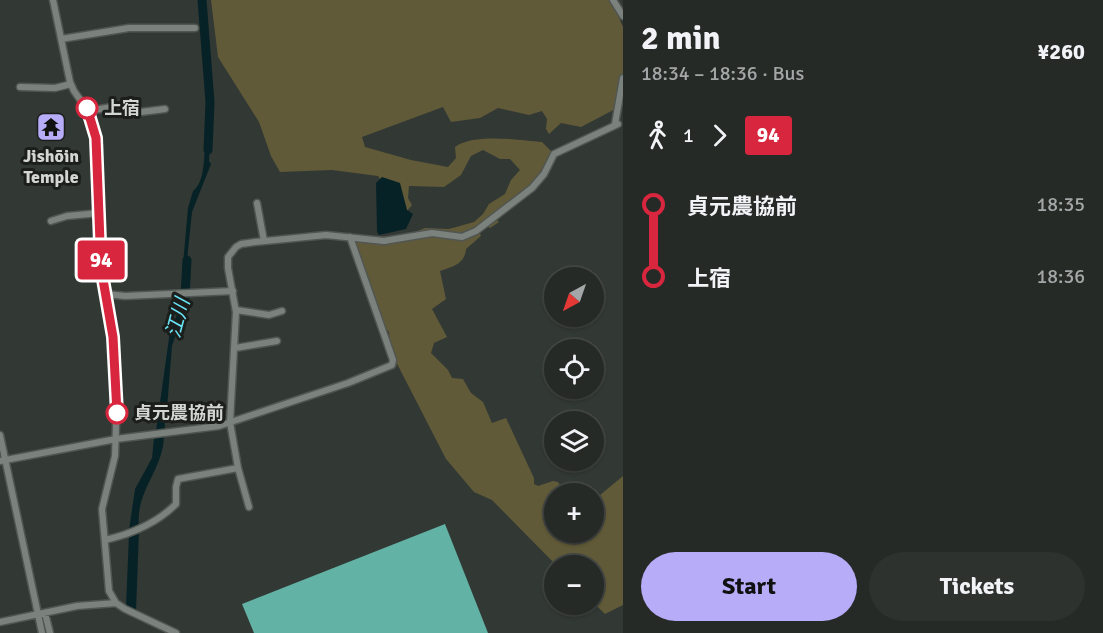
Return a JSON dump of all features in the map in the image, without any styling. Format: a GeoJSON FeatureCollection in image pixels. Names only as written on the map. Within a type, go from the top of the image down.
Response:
{"type":"FeatureCollection","features":[{"type":"Feature","properties":{"kind":"street"},"geometry":{"type":"LineString","coordinates":[[53,0],[71,84],[89,111],[96,138],[101,268],[114,348],[117,393],[115,456],[102,509],[109,591],[116,603],[125,609],[176,633]]}},
{"type":"Feature","properties":{"kind":"street"},"geometry":{"type":"LineString","coordinates":[[614,0],[623,16]]}},
{"type":"Feature","properties":{"kind":"street"},"geometry":{"type":"LineString","coordinates":[[61,39],[129,28],[195,28]]}},
{"type":"Feature","properties":{"kind":"street"},"geometry":{"type":"LineString","coordinates":[[249,507],[238,468],[230,422],[236,310],[228,257],[241,244],[326,235],[384,241],[423,233],[456,238],[468,235],[532,188],[544,174],[554,154],[616,124],[623,78]]}},
{"type":"Feature","properties":{"kind":"street"},"geometry":{"type":"LineString","coordinates":[[20,87],[55,88],[71,84]]}},
{"type":"Feature","properties":{"kind":"street"},"geometry":{"type":"LineString","coordinates":[[89,111],[117,106],[129,106],[141,112],[165,109]]}},
{"type":"Feature","properties":{"kind":"street"},"geometry":{"type":"LineString","coordinates":[[257,203],[264,241]]}},
{"type":"Feature","properties":{"kind":"street"},"geometry":{"type":"LineString","coordinates":[[51,221],[67,216],[100,213]]}},
{"type":"Feature","properties":{"kind":"street"},"geometry":{"type":"LineString","coordinates":[[2,461],[116,439],[219,426],[348,383],[392,365],[393,360],[350,237]]}},
{"type":"Feature","properties":{"kind":"street"},"geometry":{"type":"LineString","coordinates":[[106,294],[233,291]]}},
{"type":"Feature","properties":{"kind":"street"},"geometry":{"type":"LineString","coordinates":[[236,310],[269,315],[282,311]]}},
{"type":"Feature","properties":{"kind":"street"},"geometry":{"type":"LineString","coordinates":[[235,348],[277,341]]}},
{"type":"Feature","properties":{"kind":"street"},"geometry":{"type":"LineString","coordinates":[[0,435],[2,461],[42,633]]}},
{"type":"Feature","properties":{"kind":"street"},"geometry":{"type":"LineString","coordinates":[[105,540],[142,528],[176,504],[178,479],[238,468]]}},
{"type":"Feature","properties":{"kind":"street"},"geometry":{"type":"LineString","coordinates":[[0,622],[77,606],[116,603]]}},
{"type":"Feature","properties":{"kind":"street"},"geometry":{"type":"LineString","coordinates":[[45,613],[50,633]]}},
{"type":"Feature","properties":{"kind":"shaded area"},"geometry":{"type":"Polygon","coordinates":[[[211,0],[611,0],[623,27],[621,106],[581,127],[561,123],[549,134],[546,129],[547,119],[542,111],[529,115],[498,108],[480,118],[451,122],[443,107],[362,137],[365,147],[411,160],[448,167],[456,158],[455,147],[473,140],[496,138],[542,142],[553,153],[543,180],[496,219],[499,222],[490,228],[487,226],[478,228],[481,236],[466,249],[463,258],[453,266],[440,271],[446,299],[432,309],[447,337],[434,343],[431,353],[448,370],[452,378],[463,379],[471,393],[483,402],[492,423],[506,418],[534,478],[534,484],[538,486],[544,484],[544,543],[604,543],[604,492],[623,476],[623,605],[604,613],[604,555],[546,555],[492,500],[474,492],[446,459],[391,352],[389,332],[381,324],[355,245],[357,241],[365,237],[406,236],[425,228],[449,229],[474,222],[489,204],[505,194],[511,180],[520,170],[510,159],[500,159],[483,150],[471,156],[461,175],[444,187],[409,186],[408,198],[412,205],[406,212],[378,176],[332,170],[280,172],[271,156],[259,122],[218,57],[211,0]]]}},
{"type":"Feature","properties":{"kind":"water"},"geometry":{"type":"Polygon","coordinates":[[[210,138],[209,161],[211,164],[192,212],[186,270],[183,264],[188,208],[193,191],[200,181],[206,142],[210,138]]]}},
{"type":"Feature","properties":{"kind":"water"},"geometry":{"type":"Polygon","coordinates":[[[382,177],[400,183],[407,210],[413,214],[406,229],[379,235],[377,232],[376,183],[382,177]]]}},
{"type":"Feature","properties":{"kind":"water"},"geometry":{"type":"Polygon","coordinates":[[[189,295],[172,346],[167,408],[164,414],[165,429],[156,431],[170,331],[178,312],[181,296],[189,295]]]}},
{"type":"Feature","properties":{"kind":"water"},"geometry":{"type":"Polygon","coordinates":[[[164,436],[159,460],[141,503],[139,527],[129,530],[135,489],[152,458],[154,438],[164,436]]]}},
{"type":"Feature","properties":{"kind":"water"},"geometry":{"type":"Polygon","coordinates":[[[139,531],[135,612],[126,607],[129,534],[139,531]]]}},
{"type":"Feature","properties":{"kind":"building","name":"Jishōin Temple"},"geometry":{"type":"Polygon","coordinates":[[[40,117],[49,117],[48,123],[62,124],[62,132],[40,130],[40,117]]]}},
{"type":"Feature","properties":{"kind":"building"},"geometry":{"type":"Polygon","coordinates":[[[445,524],[488,633],[254,633],[242,604],[445,524]]]}},
{"type":"Feature","properties":{"kind":"waterway","name":"江川"},"geometry":{"type":"LineString","coordinates":[[202,0],[210,102],[208,150]]}},
{"type":"Feature","properties":{"kind":"waterway","name":"江川"},"geometry":{"type":"LineString","coordinates":[[185,297],[187,260]]}},
{"type":"Feature","properties":{"kind":"bus line","name":"94"},"geometry":{"type":"LineString","coordinates":[[87,108],[94,125],[96,138],[101,268],[113,337],[117,413]]}},
{"type":"Feature","properties":{"kind":"place","name":"上宿"},"geometry":{"type":"Point","coordinates":[87,108]}},
{"type":"Feature","properties":{"kind":"place","name":"Jishōin Temple"},"geometry":{"type":"Point","coordinates":[51,127]}},
{"type":"Feature","properties":{"kind":"place","name":"貞元農協前"},"geometry":{"type":"Point","coordinates":[117,413]}}]}
